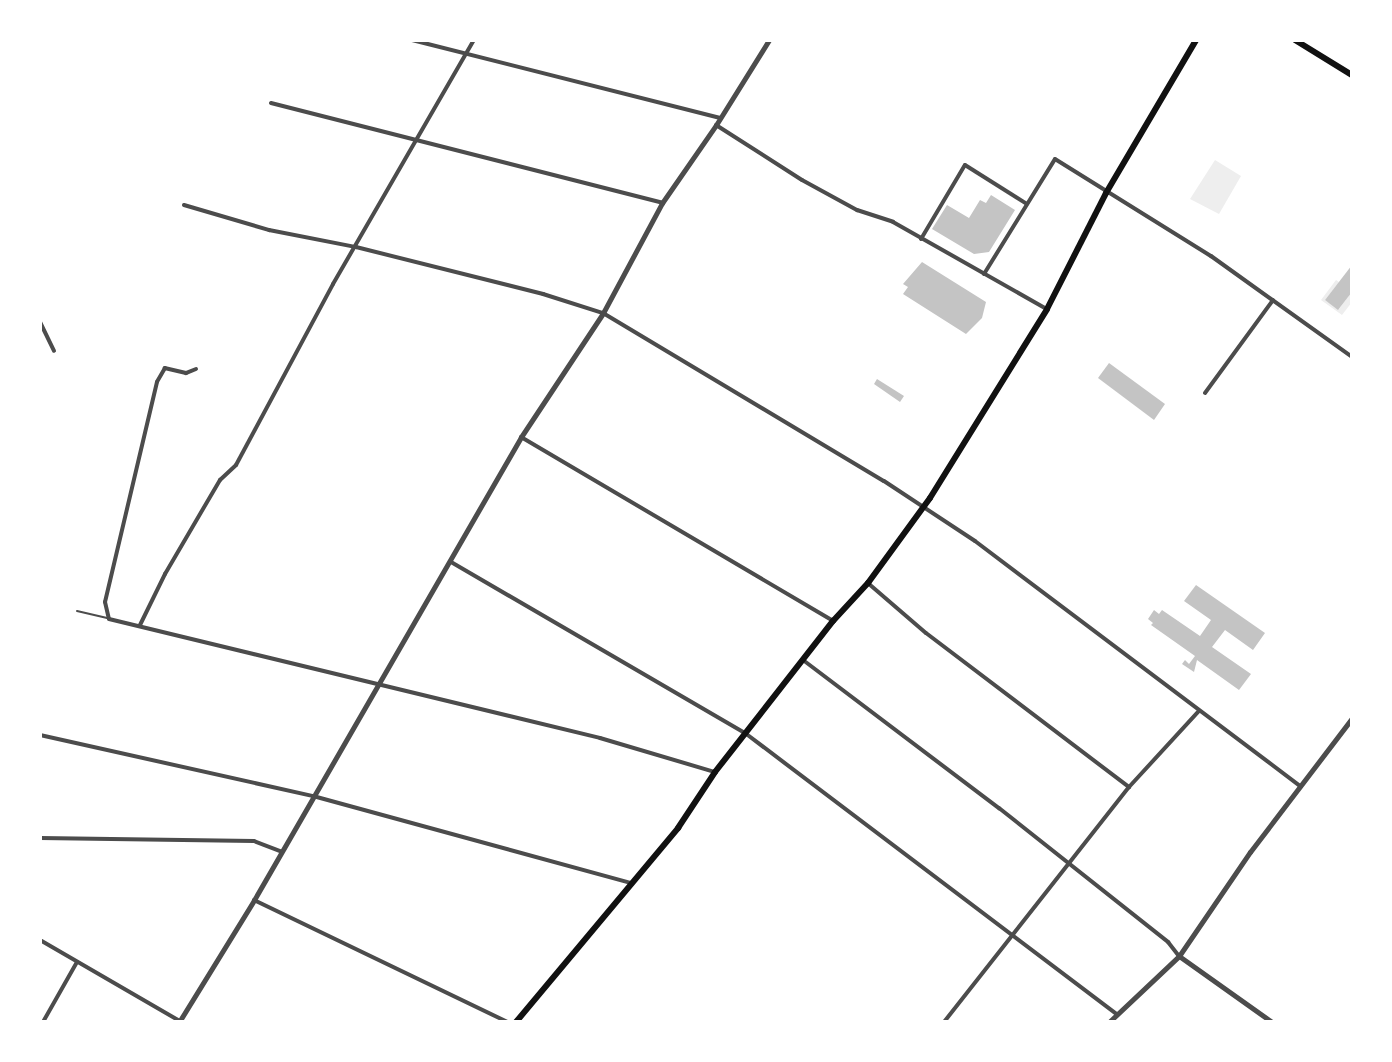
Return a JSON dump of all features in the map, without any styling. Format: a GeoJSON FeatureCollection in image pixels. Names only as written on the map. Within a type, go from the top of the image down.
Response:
{"type":"FeatureCollection","features":[{"type":"Feature","properties":{"kind":"main road"},"geometry":{"type":"LineString","coordinates":[[516,1022],[678,828],[715,772],[833,621],[868,583],[923,507],[1047,309],[1106,193],[1196,40]]}},
{"type":"Feature","properties":{"kind":"main road"},"geometry":{"type":"LineString","coordinates":[[1295,40],[1352,75]]}},
{"type":"Feature","properties":{"kind":"street"},"geometry":{"type":"LineString","coordinates":[[412,40],[720,118]]}},
{"type":"Feature","properties":{"kind":"street"},"geometry":{"type":"LineString","coordinates":[[140,625],[165,574],[220,480],[236,465],[474,40]]}},
{"type":"Feature","properties":{"kind":"street"},"geometry":{"type":"LineString","coordinates":[[40,940],[180,1022],[254,900],[521,437],[603,313],[662,203],[769,40]]}},
{"type":"Feature","properties":{"kind":"street"},"geometry":{"type":"LineString","coordinates":[[271,103],[418,139],[495,163],[581,180],[662,203]]}},
{"type":"Feature","properties":{"kind":"street"},"geometry":{"type":"LineString","coordinates":[[716,125],[813,186],[857,210],[893,222],[1047,309]]}},
{"type":"Feature","properties":{"kind":"street"},"geometry":{"type":"LineString","coordinates":[[984,274],[1055,159],[1211,256],[1352,357]]}},
{"type":"Feature","properties":{"kind":"street"},"geometry":{"type":"LineString","coordinates":[[921,239],[965,165],[1027,204]]}},
{"type":"Feature","properties":{"kind":"street"},"geometry":{"type":"LineString","coordinates":[[184,205],[269,230],[356,247],[603,313],[923,507],[1044,591],[1198,712],[1301,787]]}},
{"type":"Feature","properties":{"kind":"street"},"geometry":{"type":"LineString","coordinates":[[1205,393],[1273,300]]}},
{"type":"Feature","properties":{"kind":"street"},"geometry":{"type":"LineString","coordinates":[[40,322],[54,351]]}},
{"type":"Feature","properties":{"kind":"street"},"geometry":{"type":"LineString","coordinates":[[196,369],[186,373],[165,368],[157,382],[105,602],[109,619],[600,738],[715,772]]}},
{"type":"Feature","properties":{"kind":"street"},"geometry":{"type":"LineString","coordinates":[[521,437],[833,621]]}},
{"type":"Feature","properties":{"kind":"street"},"geometry":{"type":"LineString","coordinates":[[451,562],[745,733],[1014,933],[1117,1014]]}},
{"type":"Feature","properties":{"kind":"street"},"geometry":{"type":"LineString","coordinates":[[868,583],[926,633],[1129,787]]}},
{"type":"Feature","properties":{"kind":"street"},"geometry":{"type":"LineString","coordinates":[[803,660],[1067,862],[1168,942],[1179,956],[1272,1022]]}},
{"type":"Feature","properties":{"kind":"street"},"geometry":{"type":"LineString","coordinates":[[944,1022],[1067,862],[1129,787],[1198,712]]}},
{"type":"Feature","properties":{"kind":"street"},"geometry":{"type":"LineString","coordinates":[[1109,1022],[1179,956],[1250,852],[1352,718]]}},
{"type":"Feature","properties":{"kind":"street"},"geometry":{"type":"LineString","coordinates":[[40,735],[313,796],[632,883]]}},
{"type":"Feature","properties":{"kind":"street"},"geometry":{"type":"LineString","coordinates":[[40,838],[254,841],[280,851]]}},
{"type":"Feature","properties":{"kind":"street"},"geometry":{"type":"LineString","coordinates":[[254,900],[508,1022]]}},
{"type":"Feature","properties":{"kind":"street"},"geometry":{"type":"LineString","coordinates":[[43,1022],[77,962]]}},
{"type":"Feature","properties":{"kind":"lane"},"geometry":{"type":"LineString","coordinates":[[77,611],[109,619]]}},
{"type":"Feature","properties":{"kind":"shaded area"},"geometry":{"type":"Polygon","coordinates":[[[1215,160],[1241,176],[1219,214],[1190,199],[1215,160]]]}},
{"type":"Feature","properties":{"kind":"shaded area"},"geometry":{"type":"Polygon","coordinates":[[[1336,280],[1339,282],[1325,300],[1339,309],[1352,292],[1352,302],[1342,315],[1321,300],[1336,280]]]}},
{"type":"Feature","properties":{"kind":"building"},"geometry":{"type":"Polygon","coordinates":[[[991,195],[1015,210],[989,252],[974,254],[932,229],[947,205],[969,218],[980,200],[986,203],[991,195]]]}},
{"type":"Feature","properties":{"kind":"building"},"geometry":{"type":"Polygon","coordinates":[[[922,262],[986,302],[982,318],[966,334],[903,294],[908,287],[903,284],[922,262]]]}},
{"type":"Feature","properties":{"kind":"building"},"geometry":{"type":"Polygon","coordinates":[[[1352,265],[1352,292],[1338,310],[1325,300],[1352,265]]]}},
{"type":"Feature","properties":{"kind":"building"},"geometry":{"type":"Polygon","coordinates":[[[1109,363],[1165,404],[1154,420],[1098,378],[1109,363]]]}},
{"type":"Feature","properties":{"kind":"building"},"geometry":{"type":"Polygon","coordinates":[[[877,379],[904,396],[900,402],[874,384],[877,379]]]}},
{"type":"Feature","properties":{"kind":"building"},"geometry":{"type":"Polygon","coordinates":[[[1196,585],[1265,633],[1253,650],[1225,630],[1212,647],[1251,674],[1239,690],[1197,660],[1194,672],[1182,664],[1185,660],[1189,664],[1195,656],[1151,625],[1153,623],[1148,619],[1154,610],[1159,614],[1162,610],[1200,636],[1211,620],[1184,601],[1196,585]]]}}]}
